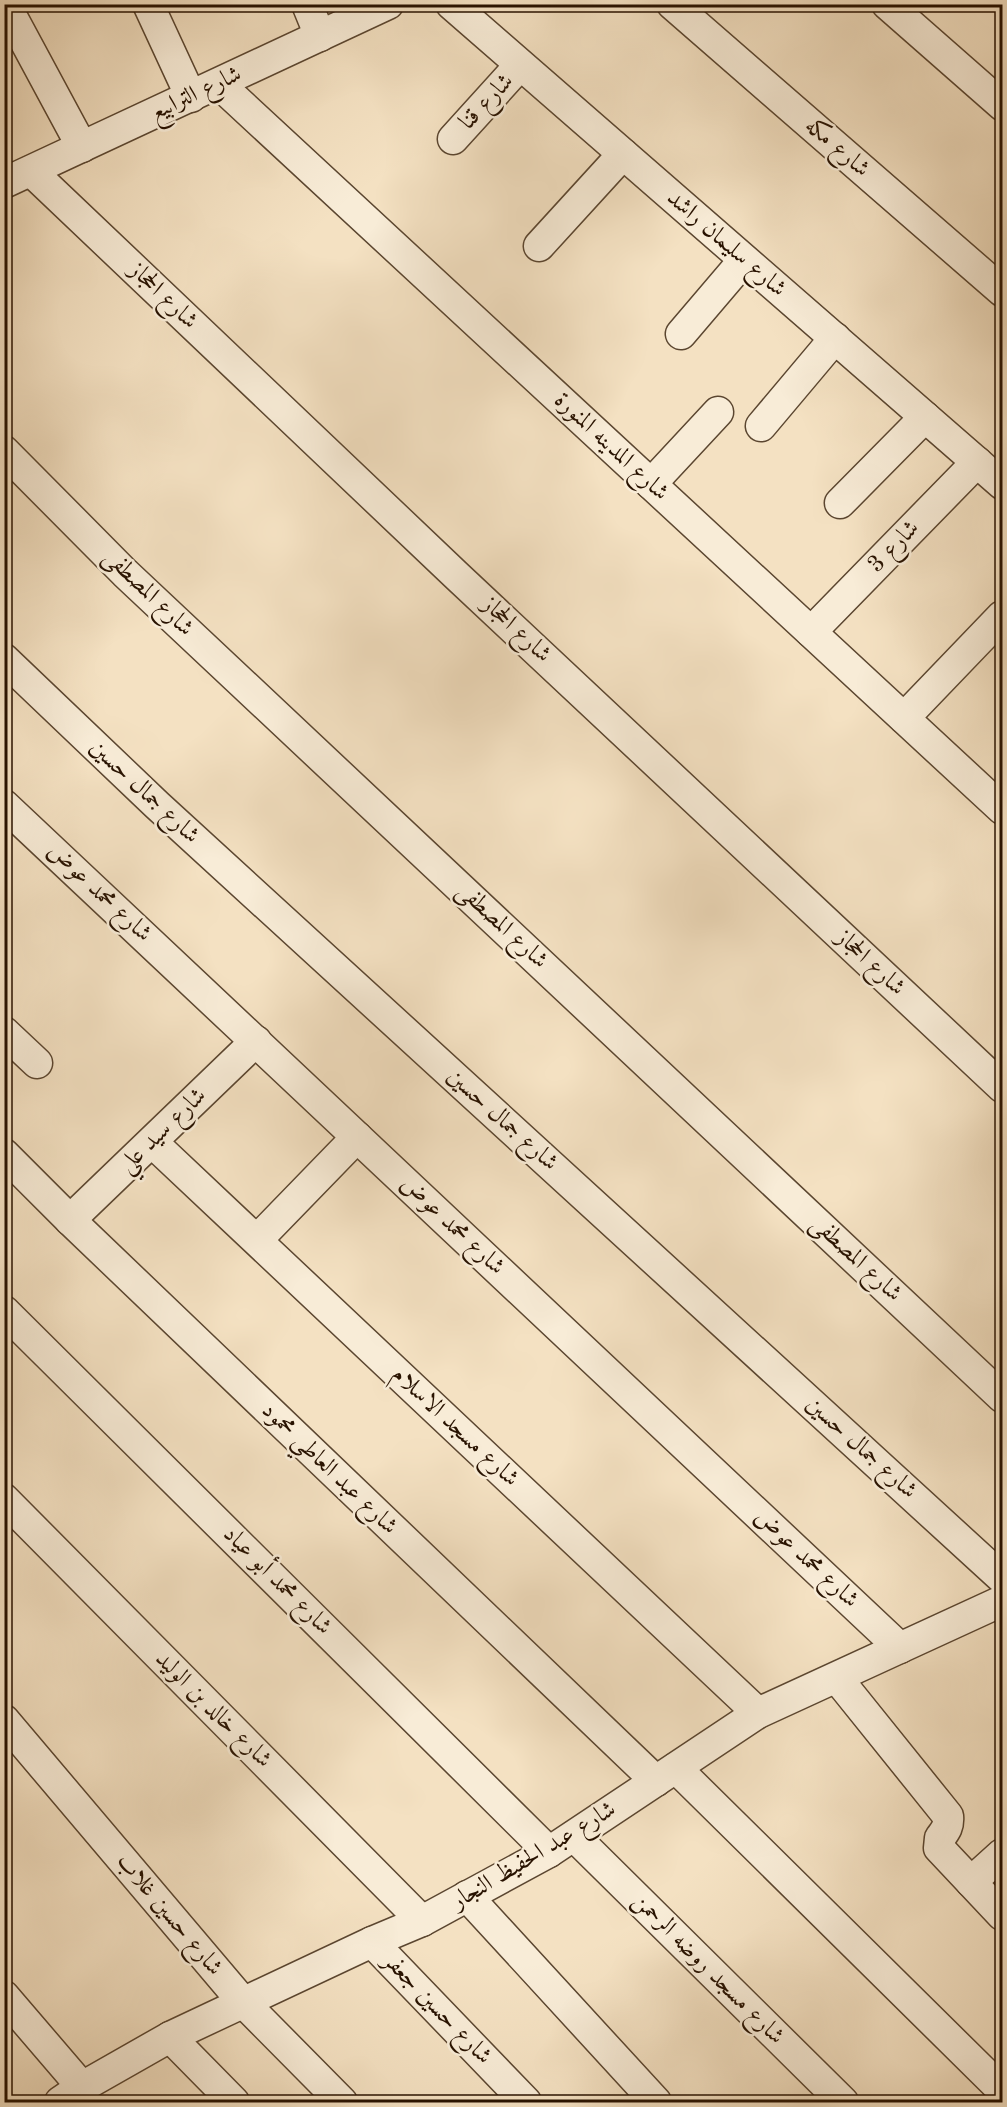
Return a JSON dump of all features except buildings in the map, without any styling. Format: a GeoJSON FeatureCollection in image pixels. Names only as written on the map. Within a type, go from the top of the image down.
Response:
{"type":"FeatureCollection","features":[{"type":"Feature","properties":{"kind":"street"},"geometry":{"type":"LineString","coordinates":[[5,4],[82,147]]}},
{"type":"Feature","properties":{"kind":"street"},"geometry":{"type":"LineString","coordinates":[[148,4],[191,97]]}},
{"type":"Feature","properties":{"kind":"street"},"geometry":{"type":"LineString","coordinates":[[307,4],[320,36]]}},
{"type":"Feature","properties":{"kind":"street","name":"شارع الترابيع"},"geometry":{"type":"LineString","coordinates":[[4,183],[388,4]]}},
{"type":"Feature","properties":{"kind":"street","name":"شارع سليمان راشد"},"geometry":{"type":"LineString","coordinates":[[450,4],[1002,484]]}},
{"type":"Feature","properties":{"kind":"street","name":"شارع مكه"},"geometry":{"type":"LineString","coordinates":[[672,4],[1002,291]]}},
{"type":"Feature","properties":{"kind":"street"},"geometry":{"type":"LineString","coordinates":[[887,4],[1002,105]]}},
{"type":"Feature","properties":{"kind":"street","name":"شارع قنا"},"geometry":{"type":"LineString","coordinates":[[453,139],[520,66]]}},
{"type":"Feature","properties":{"kind":"street","name":"شارع المدينه المنورة"},"geometry":{"type":"LineString","coordinates":[[219,84],[1001,806]]}},
{"type":"Feature","properties":{"kind":"street"},"geometry":{"type":"LineString","coordinates":[[539,246],[623,154]]}},
{"type":"Feature","properties":{"kind":"street","name":"شارع الحجاز"},"geometry":{"type":"LineString","coordinates":[[31,171],[466,584],[1002,1087]]}},
{"type":"Feature","properties":{"kind":"street"},"geometry":{"type":"LineString","coordinates":[[681,334],[744,260]]}},
{"type":"Feature","properties":{"kind":"street"},"geometry":{"type":"LineString","coordinates":[[761,426],[835,339]]}},
{"type":"Feature","properties":{"kind":"street"},"geometry":{"type":"LineString","coordinates":[[651,484],[718,412]]}},
{"type":"Feature","properties":{"kind":"street"},"geometry":{"type":"LineString","coordinates":[[840,503],[925,417]]}},
{"type":"Feature","properties":{"kind":"street","name":"شارع المصطفى"},"geometry":{"type":"LineString","coordinates":[[4,451],[125,573],[1002,1397]]}},
{"type":"Feature","properties":{"kind":"street","name":"شارع 3"},"geometry":{"type":"LineString","coordinates":[[811,632],[977,462]]}},
{"type":"Feature","properties":{"kind":"street"},"geometry":{"type":"LineString","coordinates":[[904,718],[1002,616]]}},
{"type":"Feature","properties":{"kind":"street","name":"شارع جمال حسين"},"geometry":{"type":"LineString","coordinates":[[4,659],[157,806],[1002,1578]]}},
{"type":"Feature","properties":{"kind":"street","name":"شارع محمد عوض"},"geometry":{"type":"LineString","coordinates":[[4,804],[900,1648]]}},
{"type":"Feature","properties":{"kind":"street"},"geometry":{"type":"LineString","coordinates":[[4,1032],[37,1063]]}},
{"type":"Feature","properties":{"kind":"street","name":"شارع سيد علي"},"geometry":{"type":"LineString","coordinates":[[70,1220],[256,1041]]}},
{"type":"Feature","properties":{"kind":"street"},"geometry":{"type":"LineString","coordinates":[[257,1240],[357,1137]]}},
{"type":"Feature","properties":{"kind":"street","name":"شارع مسجد الاسلام"},"geometry":{"type":"LineString","coordinates":[[152,1142],[758,1713]]}},
{"type":"Feature","properties":{"kind":"street","name":"شارع عبد العاطي محمود"},"geometry":{"type":"LineString","coordinates":[[4,1154],[70,1220],[1002,2090]]}},
{"type":"Feature","properties":{"kind":"street","name":"شارع محمد أبو عياد"},"geometry":{"type":"LineString","coordinates":[[4,1311],[561,1844]]}},
{"type":"Feature","properties":{"kind":"street","name":"شارع خالد بن الوليد"},"geometry":{"type":"LineString","coordinates":[[4,1499],[422,1921]]}},
{"type":"Feature","properties":{"kind":"street","name":"شارع عبد الحفيظ النجار"},"geometry":{"type":"LineString","coordinates":[[71,2095],[170,2037],[242,2001],[422,1921],[468,1896],[561,1844],[758,1713],[1002,1601]]}},
{"type":"Feature","properties":{"kind":"street"},"geometry":{"type":"LineString","coordinates":[[837,1678],[944,1809],[949,1824],[939,1838],[939,1848],[1002,1915]]}},
{"type":"Feature","properties":{"kind":"street","name":"شارع حسين غلاب"},"geometry":{"type":"LineString","coordinates":[[4,1720],[242,2001],[342,2103]]}},
{"type":"Feature","properties":{"kind":"street","name":"شارع مسجد روضه الرحمن"},"geometry":{"type":"LineString","coordinates":[[561,1844],[843,2103]]}},
{"type":"Feature","properties":{"kind":"street"},"geometry":{"type":"LineString","coordinates":[[971,1882],[1002,1854]]}},
{"type":"Feature","properties":{"kind":"street"},"geometry":{"type":"LineString","coordinates":[[468,1896],[656,2103]]}},
{"type":"Feature","properties":{"kind":"street","name":"شارع حسين جعفر"},"geometry":{"type":"LineString","coordinates":[[372,1942],[526,2103]]}},
{"type":"Feature","properties":{"kind":"street"},"geometry":{"type":"LineString","coordinates":[[4,1996],[71,2095]]}},
{"type":"Feature","properties":{"kind":"street"},"geometry":{"type":"LineString","coordinates":[[170,2037],[234,2103]]}}]}
